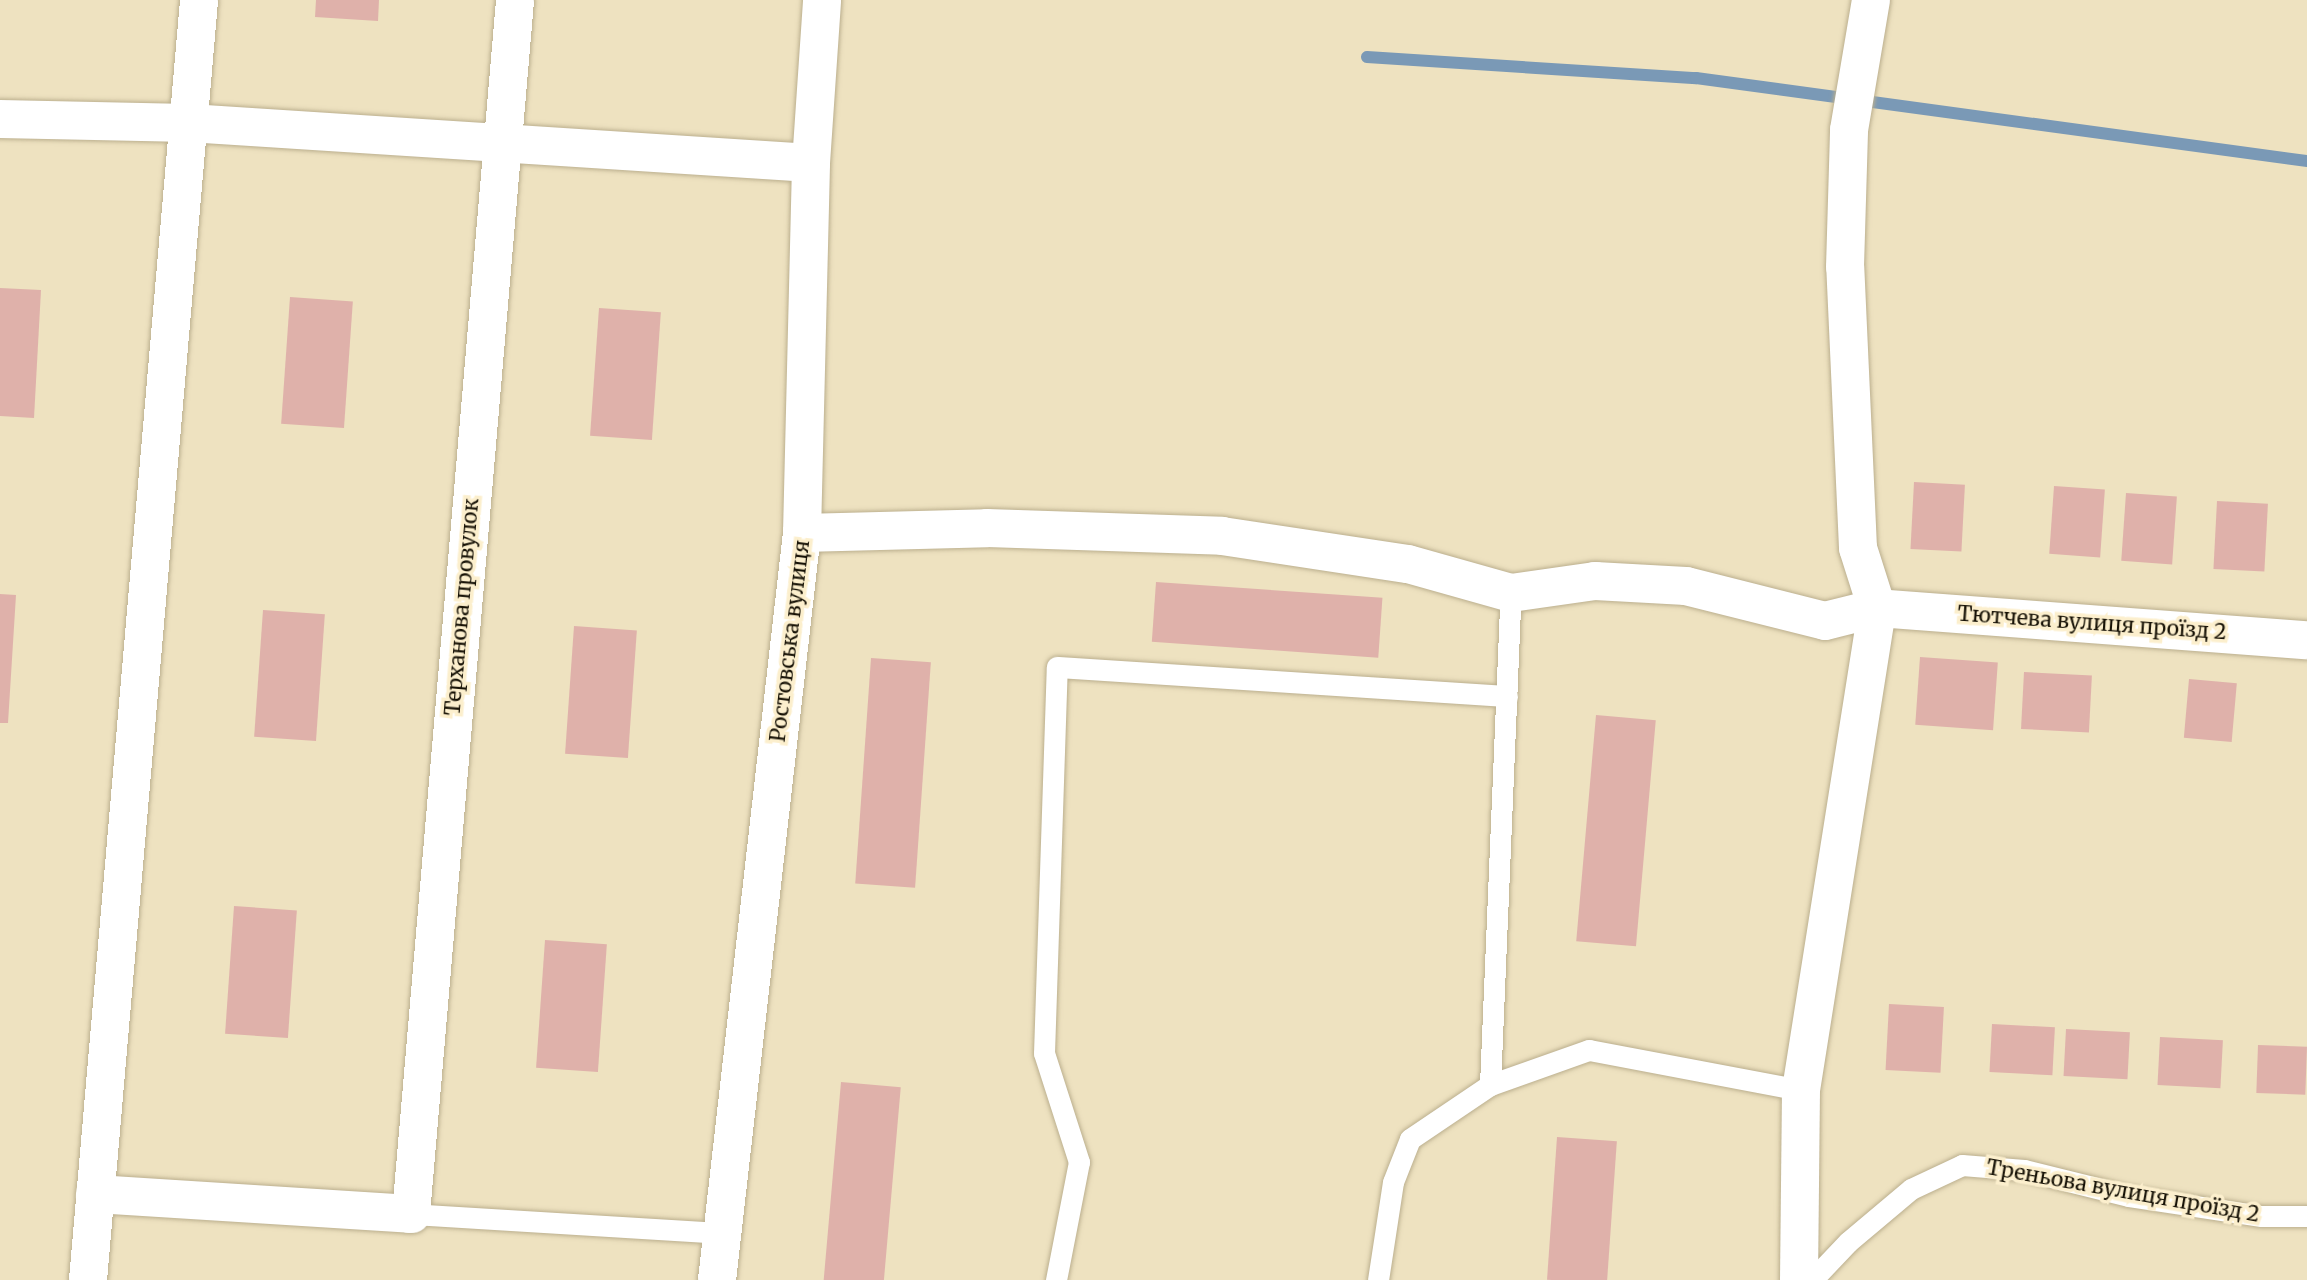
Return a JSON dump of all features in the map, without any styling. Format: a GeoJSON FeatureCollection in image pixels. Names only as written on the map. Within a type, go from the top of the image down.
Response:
{"type":"FeatureCollection","features":[{"type":"Feature","properties":{"kind":"street"},"geometry":{"type":"LineString","coordinates":[[88,1280],[199,0]]}},
{"type":"Feature","properties":{"kind":"street","name":"Терханова провулок"},"geometry":{"type":"LineString","coordinates":[[411,1214],[515,0]]}},
{"type":"Feature","properties":{"kind":"street","name":"Ростовська вулиця"},"geometry":{"type":"LineString","coordinates":[[717,1280],[802,533],[811,163],[822,0]]}},
{"type":"Feature","properties":{"kind":"street"},"geometry":{"type":"LineString","coordinates":[[1799,1280],[1801,1090],[1877,608],[1858,548],[1845,267],[1849,130],[1871,0]]}},
{"type":"Feature","properties":{"kind":"street"},"geometry":{"type":"LineString","coordinates":[[0,119],[189,123],[811,163]]}},
{"type":"Feature","properties":{"kind":"street"},"geometry":{"type":"LineString","coordinates":[[802,533],[987,528],[1222,536],[1408,564],[1511,593]]}},
{"type":"Feature","properties":{"kind":"street","name":"Тютчева вулиця проїзд 2"},"geometry":{"type":"LineString","coordinates":[[1511,593],[1595,581],[1686,586],[1825,621],[1877,608],[2307,640]]}},
{"type":"Feature","properties":{"kind":"street"},"geometry":{"type":"LineString","coordinates":[[95,1195],[411,1214]]}},
{"type":"Feature","properties":{"kind":"lane"},"geometry":{"type":"LineString","coordinates":[[1490,1086],[1511,593]]}},
{"type":"Feature","properties":{"kind":"lane"},"geometry":{"type":"LineString","coordinates":[[1056,1280],[1079,1162],[1044,1053],[1057,667],[1507,696]]}},
{"type":"Feature","properties":{"kind":"lane"},"geometry":{"type":"LineString","coordinates":[[1378,1280],[1392,1182],[1410,1139],[1490,1086],[1589,1050],[1801,1090]]}},
{"type":"Feature","properties":{"kind":"lane","name":"Треньова вулиця проїзд 2"},"geometry":{"type":"LineString","coordinates":[[1812,1280],[1847,1242],[1911,1189],[1962,1165],[2024,1170],[2129,1196],[2249,1214],[2307,1216]]}},
{"type":"Feature","properties":{"kind":"lane"},"geometry":{"type":"LineString","coordinates":[[411,1214],[721,1233]]}},
{"type":"Feature","properties":{"kind":"building"},"geometry":{"type":"Polygon","coordinates":[[[316,0],[379,0],[378,21],[315,17],[316,0]]]}},
{"type":"Feature","properties":{"kind":"building"},"geometry":{"type":"Polygon","coordinates":[[[0,288],[41,290],[34,418],[0,416],[0,288]]]}},
{"type":"Feature","properties":{"kind":"building"},"geometry":{"type":"Polygon","coordinates":[[[290,297],[353,301],[344,428],[281,424],[290,297]]]}},
{"type":"Feature","properties":{"kind":"building"},"geometry":{"type":"Polygon","coordinates":[[[599,308],[661,312],[652,440],[590,436],[599,308]]]}},
{"type":"Feature","properties":{"kind":"building"},"geometry":{"type":"Polygon","coordinates":[[[1914,482],[1965,485],[1961,552],[1910,549],[1914,482]]]}},
{"type":"Feature","properties":{"kind":"building"},"geometry":{"type":"Polygon","coordinates":[[[2054,486],[2105,490],[2100,557],[2049,554],[2054,486]]]}},
{"type":"Feature","properties":{"kind":"building"},"geometry":{"type":"Polygon","coordinates":[[[2126,493],[2177,497],[2172,564],[2121,561],[2126,493]]]}},
{"type":"Feature","properties":{"kind":"building"},"geometry":{"type":"Polygon","coordinates":[[[2217,501],[2268,504],[2264,572],[2213,569],[2217,501]]]}},
{"type":"Feature","properties":{"kind":"building"},"geometry":{"type":"Polygon","coordinates":[[[1156,582],[1382,598],[1378,658],[1152,642],[1156,582]]]}},
{"type":"Feature","properties":{"kind":"building"},"geometry":{"type":"Polygon","coordinates":[[[0,594],[16,595],[8,723],[0,723],[0,594]]]}},
{"type":"Feature","properties":{"kind":"building"},"geometry":{"type":"Polygon","coordinates":[[[263,610],[325,614],[316,741],[254,737],[263,610]]]}},
{"type":"Feature","properties":{"kind":"building"},"geometry":{"type":"Polygon","coordinates":[[[574,626],[637,630],[628,758],[565,754],[574,626]]]}},
{"type":"Feature","properties":{"kind":"building"},"geometry":{"type":"Polygon","coordinates":[[[1920,657],[1998,662],[1993,730],[1915,725],[1920,657]]]}},
{"type":"Feature","properties":{"kind":"building"},"geometry":{"type":"Polygon","coordinates":[[[871,658],[931,662],[915,888],[855,883],[871,658]]]}},
{"type":"Feature","properties":{"kind":"building"},"geometry":{"type":"Polygon","coordinates":[[[2024,672],[2092,676],[2089,732],[2021,729],[2024,672]]]}},
{"type":"Feature","properties":{"kind":"building"},"geometry":{"type":"Polygon","coordinates":[[[2189,679],[2237,683],[2232,742],[2184,738],[2189,679]]]}},
{"type":"Feature","properties":{"kind":"building"},"geometry":{"type":"Polygon","coordinates":[[[1596,715],[1656,720],[1636,946],[1576,941],[1596,715]]]}},
{"type":"Feature","properties":{"kind":"building"},"geometry":{"type":"Polygon","coordinates":[[[234,906],[297,910],[288,1038],[225,1034],[234,906]]]}},
{"type":"Feature","properties":{"kind":"building"},"geometry":{"type":"Polygon","coordinates":[[[545,940],[607,944],[598,1072],[536,1068],[545,940]]]}},
{"type":"Feature","properties":{"kind":"building"},"geometry":{"type":"Polygon","coordinates":[[[1889,1004],[1944,1007],[1940,1073],[1886,1070],[1889,1004]]]}},
{"type":"Feature","properties":{"kind":"building"},"geometry":{"type":"Polygon","coordinates":[[[1992,1024],[2055,1027],[2052,1075],[1989,1072],[1992,1024]]]}},
{"type":"Feature","properties":{"kind":"building"},"geometry":{"type":"Polygon","coordinates":[[[2066,1029],[2130,1032],[2127,1079],[2064,1076],[2066,1029]]]}},
{"type":"Feature","properties":{"kind":"building"},"geometry":{"type":"Polygon","coordinates":[[[2160,1037],[2223,1040],[2220,1088],[2157,1085],[2160,1037]]]}},
{"type":"Feature","properties":{"kind":"building"},"geometry":{"type":"Polygon","coordinates":[[[2258,1045],[2307,1047],[2305,1095],[2256,1093],[2258,1045]]]}},
{"type":"Feature","properties":{"kind":"building"},"geometry":{"type":"Polygon","coordinates":[[[841,1082],[901,1087],[884,1280],[824,1280],[841,1082]]]}},
{"type":"Feature","properties":{"kind":"building"},"geometry":{"type":"Polygon","coordinates":[[[1557,1137],[1617,1141],[1607,1280],[1547,1280],[1557,1137]]]}},
{"type":"Feature","properties":{"kind":"waterway"},"geometry":{"type":"LineString","coordinates":[[1367,57],[1696,78],[2307,161]]}}]}
